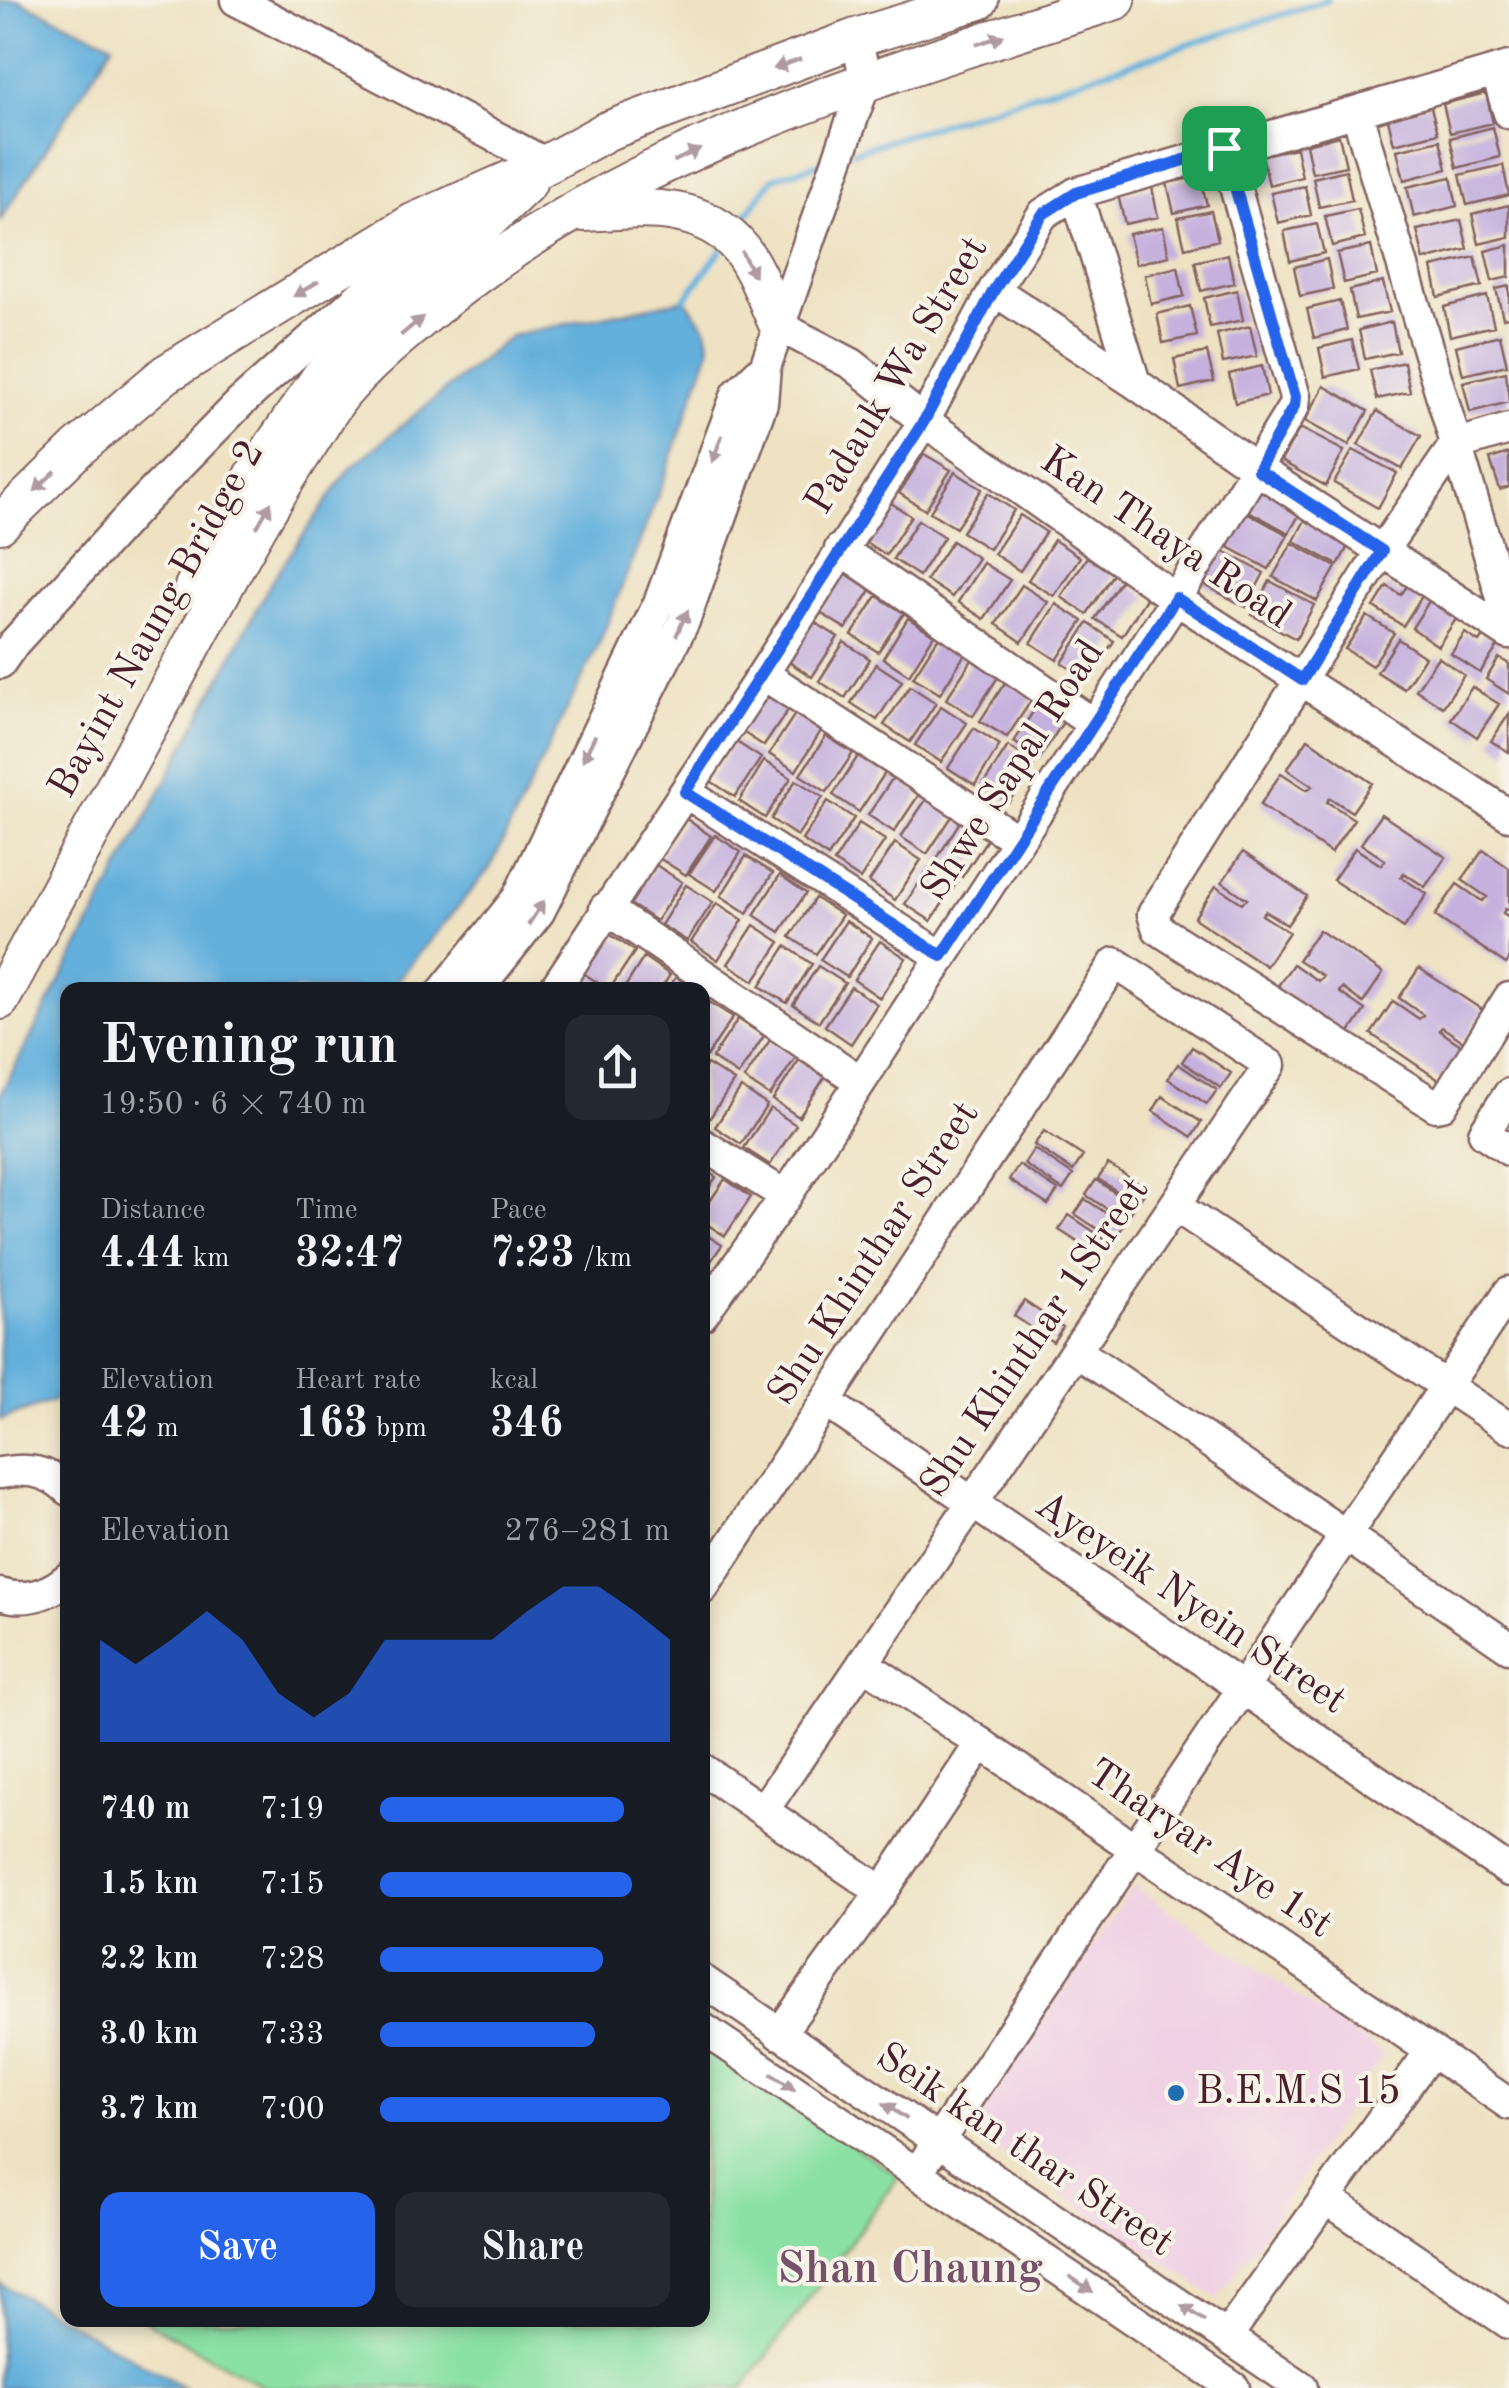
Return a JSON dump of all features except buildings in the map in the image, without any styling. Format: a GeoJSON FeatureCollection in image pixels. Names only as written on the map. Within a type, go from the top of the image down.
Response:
{"type":"FeatureCollection","features":[{"type":"Feature","properties":{"kind":"main road"},"geometry":{"type":"LineString","coordinates":[[0,524],[78,448],[166,374],[413,223],[547,164],[608,131],[856,38],[978,0]]}},
{"type":"Feature","properties":{"kind":"main road"},"geometry":{"type":"LineString","coordinates":[[332,385],[477,273],[568,214],[716,140],[866,80],[1116,0]]}},
{"type":"Feature","properties":{"kind":"main road"},"geometry":{"type":"LineString","coordinates":[[332,385],[380,313],[466,241],[547,164]]}},
{"type":"Feature","properties":{"kind":"main road"},"geometry":{"type":"LineString","coordinates":[[568,214],[660,207],[720,228],[742,250],[779,326]]}},
{"type":"Feature","properties":{"kind":"main road","name":"Bayint Naung Bridge 2"},"geometry":{"type":"LineString","coordinates":[[0,946],[259,467],[332,385]]}},
{"type":"Feature","properties":{"kind":"main road","name":"Bayint Naung Bridge 2"},"geometry":{"type":"LineString","coordinates":[[0,1000],[227,579],[285,480],[332,385]]}},
{"type":"Feature","properties":{"kind":"street"},"geometry":{"type":"LineString","coordinates":[[0,664],[14,643],[141,504],[310,338],[404,256],[547,164],[236,0]]}},
{"type":"Feature","properties":{"kind":"street"},"geometry":{"type":"LineString","coordinates":[[483,982],[538,912],[684,621],[762,402],[765,368],[866,80],[856,38]]}},
{"type":"Feature","properties":{"kind":"street"},"geometry":{"type":"LineString","coordinates":[[1502,69],[1509,114]]}},
{"type":"Feature","properties":{"kind":"street","name":"Padauk Wa Street"},"geometry":{"type":"LineString","coordinates":[[559,982],[924,421],[994,290],[1043,214],[1076,193],[1502,69]]}},
{"type":"Feature","properties":{"kind":"street"},"geometry":{"type":"LineString","coordinates":[[1357,114],[1509,621]]}},
{"type":"Feature","properties":{"kind":"street","name":"Shwe Sapal Road"},"geometry":{"type":"LineString","coordinates":[[710,1304],[786,1196],[1176,598],[1294,406],[1295,397],[1224,148]]}},
{"type":"Feature","properties":{"kind":"street"},"geometry":{"type":"LineString","coordinates":[[1076,193],[1135,382]]}},
{"type":"Feature","properties":{"kind":"street"},"geometry":{"type":"LineString","coordinates":[[994,290],[1135,382],[1258,470],[1509,634]]}},
{"type":"Feature","properties":{"kind":"street","name":"Kan Thaya Road"},"geometry":{"type":"LineString","coordinates":[[779,326],[852,364],[924,421],[1176,598],[1509,815]]}},
{"type":"Feature","properties":{"kind":"street"},"geometry":{"type":"LineString","coordinates":[[450,982],[517,899],[659,603],[737,394],[765,368]]}},
{"type":"Feature","properties":{"kind":"street"},"geometry":{"type":"LineString","coordinates":[[1509,429],[1455,445],[1382,551],[1152,914],[1158,929],[1436,1106],[1442,1104],[1509,998]]}},
{"type":"Feature","properties":{"kind":"street"},"geometry":{"type":"LineString","coordinates":[[840,550],[1092,723]]}},
{"type":"Feature","properties":{"kind":"street"},"geometry":{"type":"LineString","coordinates":[[763,674],[1016,839]]}},
{"type":"Feature","properties":{"kind":"street"},"geometry":{"type":"LineString","coordinates":[[685,792],[942,956]]}},
{"type":"Feature","properties":{"kind":"street"},"geometry":{"type":"LineString","coordinates":[[606,908],[860,1080]]}},
{"type":"Feature","properties":{"kind":"street","name":"Shu Khinthar 1Street"},"geometry":{"type":"LineString","coordinates":[[764,1809],[1270,1065],[1115,963]]}},
{"type":"Feature","properties":{"kind":"street","name":"Shu Khinthar Street"},"geometry":{"type":"LineString","coordinates":[[710,1576],[1115,963]]}},
{"type":"Feature","properties":{"kind":"street"},"geometry":{"type":"LineString","coordinates":[[1509,1094],[1484,1133],[1509,1150]]}},
{"type":"Feature","properties":{"kind":"street"},"geometry":{"type":"LineString","coordinates":[[710,1149],[786,1196]]}},
{"type":"Feature","properties":{"kind":"street"},"geometry":{"type":"LineString","coordinates":[[1175,1206],[1509,1428]]}},
{"type":"Feature","properties":{"kind":"street"},"geometry":{"type":"LineString","coordinates":[[917,2173],[1509,1292]]}},
{"type":"Feature","properties":{"kind":"street"},"geometry":{"type":"LineString","coordinates":[[1076,1351],[1509,1647]]}},
{"type":"Feature","properties":{"kind":"street","name":"Ayeyeik Nyein Street"},"geometry":{"type":"LineString","coordinates":[[826,1402],[1509,1871]]}},
{"type":"Feature","properties":{"kind":"street"},"geometry":{"type":"LineString","coordinates":[[0,1474],[60,1461]]}},
{"type":"Feature","properties":{"kind":"street"},"geometry":{"type":"LineString","coordinates":[[31,1470],[60,1482]]}},
{"type":"Feature","properties":{"kind":"street"},"geometry":{"type":"LineString","coordinates":[[0,1594],[12,1598],[36,1596],[60,1589]]}},
{"type":"Feature","properties":{"kind":"street","name":"Tharyar Aye 1st"},"geometry":{"type":"LineString","coordinates":[[863,1663],[1509,2104]]}},
{"type":"Feature","properties":{"kind":"street"},"geometry":{"type":"LineString","coordinates":[[779,2034],[882,1892],[981,1743]]}},
{"type":"Feature","properties":{"kind":"street"},"geometry":{"type":"LineString","coordinates":[[710,1774],[882,1892]]}},
{"type":"Feature","properties":{"kind":"street","name":"Seik kan thar Street"},"geometry":{"type":"LineString","coordinates":[[710,1986],[1302,2388]]}},
{"type":"Feature","properties":{"kind":"street","name":"Seik kan thar Street"},"geometry":{"type":"LineString","coordinates":[[710,2033],[1234,2388]]}},
{"type":"Feature","properties":{"kind":"street"},"geometry":{"type":"LineString","coordinates":[[1227,2336],[1431,2050]]}},
{"type":"Feature","properties":{"kind":"street"},"geometry":{"type":"LineString","coordinates":[[1328,2199],[1509,2323]]}},
{"type":"Feature","properties":{"kind":"shaded area","name":"B.E.M.S 15"},"geometry":{"type":"Polygon","coordinates":[[[1133,1886],[1384,2054],[1218,2299],[968,2131],[1133,1886]]]}},
{"type":"Feature","properties":{"kind":"green space"},"geometry":{"type":"Polygon","coordinates":[[[710,2052],[899,2176],[743,2388],[266,2388],[157,2327],[710,2327],[710,2052]]]}},
{"type":"Feature","properties":{"kind":"water"},"geometry":{"type":"Polygon","coordinates":[[[0,0],[18,0],[113,44],[0,221],[0,0]]]}},
{"type":"Feature","properties":{"kind":"water"},"geometry":{"type":"Polygon","coordinates":[[[685,299],[706,328],[710,349],[602,637],[490,868],[396,982],[60,982],[60,1392],[53,1401],[0,1420],[0,1095],[271,582],[349,469],[511,336],[685,299]]]}},
{"type":"Feature","properties":{"kind":"water"},"geometry":{"type":"Polygon","coordinates":[[[0,2283],[60,2317],[60,2327],[78,2327],[185,2388],[0,2388],[0,2283]]]}},
{"type":"Feature","properties":{"kind":"waterway"},"geometry":{"type":"LineString","coordinates":[[853,152],[1328,0]]}},
{"type":"Feature","properties":{"kind":"waterway"},"geometry":{"type":"LineString","coordinates":[[737,228],[773,178],[827,161]]}},
{"type":"Feature","properties":{"kind":"waterway"},"geometry":{"type":"LineString","coordinates":[[685,299],[721,250]]}},
{"type":"Feature","properties":{"kind":"place","name":"B.E.M.S 15"},"geometry":{"type":"Point","coordinates":[1176,2093]}},
{"type":"Feature","properties":{"kind":"district","name":"Shan Chaung"},"geometry":{"type":"Point","coordinates":[910,2270]}},
{"type":"Feature","properties":{"kind":"route"},"geometry":{"type":"LineString","coordinates":[[1224,148],[1295,397],[1294,406],[1258,470],[1382,551],[1302,680],[1176,598],[942,956],[685,792],[924,421],[994,290],[1043,214],[1076,193],[1224,148]]}}]}
